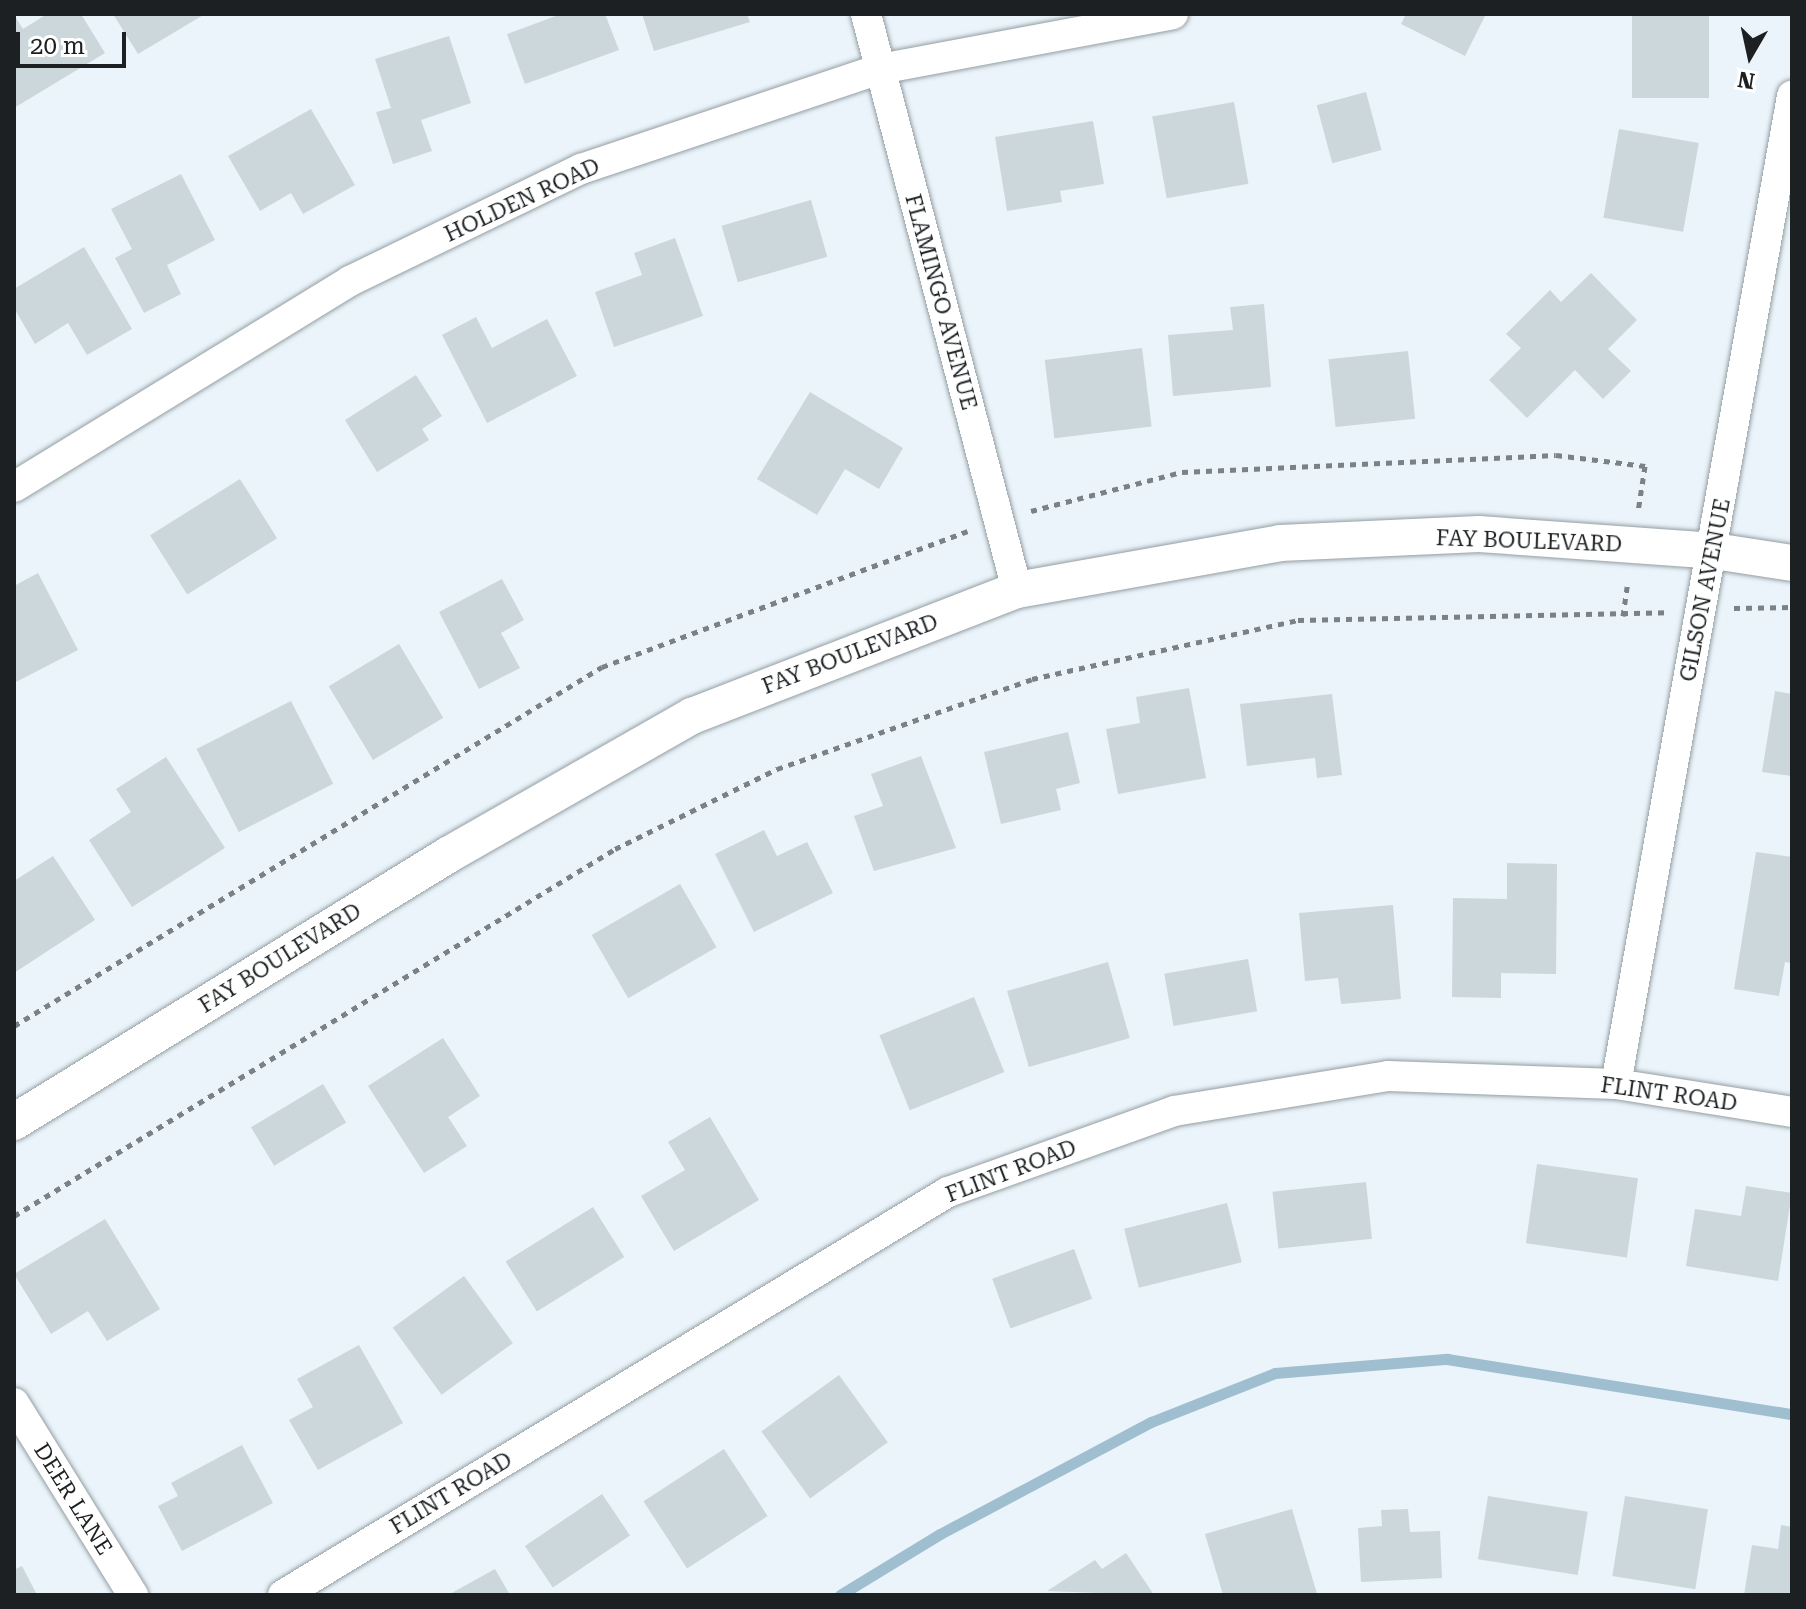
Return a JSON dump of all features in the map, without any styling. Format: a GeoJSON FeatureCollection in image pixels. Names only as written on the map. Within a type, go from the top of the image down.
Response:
{"type":"FeatureCollection","features":[{"type":"Feature","properties":{"kind":"street","name":"FLAMINGO AVENUE"},"geometry":{"type":"LineString","coordinates":[[866,14],[1017,590]]}},
{"type":"Feature","properties":{"kind":"street","name":"HOLDEN ROAD"},"geometry":{"type":"LineString","coordinates":[[14,487],[350,281],[552,183],[880,69],[1173,14]]}},
{"type":"Feature","properties":{"kind":"street","name":"GILSON AVENUE"},"geometry":{"type":"LineString","coordinates":[[1616,1084],[1714,551],[1792,96]]}},
{"type":"Feature","properties":{"kind":"street","name":"FAY BOULEVARD"},"geometry":{"type":"LineString","coordinates":[[14,1122],[448,855],[692,716],[1017,590],[1280,543],[1479,534],[1714,551],[1792,563]]}},
{"type":"Feature","properties":{"kind":"street","name":"FLINT ROAD"},"geometry":{"type":"LineString","coordinates":[[283,1595],[948,1192],[1174,1111],[1388,1076],[1616,1084],[1792,1112]]}},
{"type":"Feature","properties":{"kind":"street","name":"DEER LANE"},"geometry":{"type":"LineString","coordinates":[[14,1403],[133,1595]]}},
{"type":"Feature","properties":{"kind":"path"},"geometry":{"type":"LineString","coordinates":[[1637,520],[1645,466]]}},
{"type":"Feature","properties":{"kind":"path"},"geometry":{"type":"LineString","coordinates":[[1623,616],[1629,575]]}},
{"type":"Feature","properties":{"kind":"path"},"geometry":{"type":"LineString","coordinates":[[1721,609],[1792,607]]}},
{"type":"Feature","properties":{"kind":"path"},"geometry":{"type":"LineString","coordinates":[[14,1216],[615,849],[777,769],[1032,679],[1298,620],[1623,616],[1678,611]]}},
{"type":"Feature","properties":{"kind":"building"},"geometry":{"type":"Polygon","coordinates":[[[47,14],[81,14],[105,53],[14,108],[14,15],[23,29],[47,14]]]}},
{"type":"Feature","properties":{"kind":"building"},"geometry":{"type":"Polygon","coordinates":[[[113,14],[205,14],[138,54],[113,14]]]}},
{"type":"Feature","properties":{"kind":"building"},"geometry":{"type":"Polygon","coordinates":[[[561,14],[605,14],[619,50],[525,84],[507,34],[561,14]]]}},
{"type":"Feature","properties":{"kind":"building"},"geometry":{"type":"Polygon","coordinates":[[[642,14],[747,14],[750,22],[654,51],[642,14]]]}},
{"type":"Feature","properties":{"kind":"building"},"geometry":{"type":"Polygon","coordinates":[[[1406,14],[1486,14],[1465,56],[1401,24],[1406,14]]]}},
{"type":"Feature","properties":{"kind":"building"},"geometry":{"type":"Polygon","coordinates":[[[1632,14],[1709,14],[1709,98],[1632,98],[1632,14]]]}},
{"type":"Feature","properties":{"kind":"building"},"geometry":{"type":"Polygon","coordinates":[[[449,36],[471,103],[421,120],[432,151],[393,164],[376,112],[391,108],[375,59],[449,36]]]}},
{"type":"Feature","properties":{"kind":"building"},"geometry":{"type":"Polygon","coordinates":[[[1366,92],[1382,150],[1332,163],[1317,105],[1366,92]]]}},
{"type":"Feature","properties":{"kind":"building"},"geometry":{"type":"Polygon","coordinates":[[[1234,102],[1248,184],[1167,198],[1152,116],[1234,102]]]}},
{"type":"Feature","properties":{"kind":"building"},"geometry":{"type":"Polygon","coordinates":[[[311,109],[355,185],[303,214],[291,193],[260,211],[228,156],[311,109]]]}},
{"type":"Feature","properties":{"kind":"building"},"geometry":{"type":"Polygon","coordinates":[[[1093,121],[1104,184],[1060,191],[1062,202],[1007,211],[995,137],[1093,121]]]}},
{"type":"Feature","properties":{"kind":"building"},"geometry":{"type":"Polygon","coordinates":[[[1619,129],[1699,143],[1683,232],[1603,218],[1619,129]]]}},
{"type":"Feature","properties":{"kind":"building"},"geometry":{"type":"Polygon","coordinates":[[[181,174],[215,240],[167,265],[181,294],[144,313],[115,258],[132,249],[111,209],[181,174]]]}},
{"type":"Feature","properties":{"kind":"building"},"geometry":{"type":"Polygon","coordinates":[[[811,200],[827,257],[738,282],[722,226],[811,200]]]}},
{"type":"Feature","properties":{"kind":"building"},"geometry":{"type":"Polygon","coordinates":[[[675,238],[703,316],[614,347],[595,292],[642,275],[634,253],[675,238]]]}},
{"type":"Feature","properties":{"kind":"building"},"geometry":{"type":"Polygon","coordinates":[[[84,247],[132,329],[87,355],[68,323],[35,344],[14,308],[14,289],[84,247]]]}},
{"type":"Feature","properties":{"kind":"building"},"geometry":{"type":"Polygon","coordinates":[[[1591,273],[1637,320],[1608,349],[1631,371],[1603,399],[1575,370],[1527,418],[1489,380],[1521,348],[1506,334],[1550,290],[1561,302],[1591,273]]]}},
{"type":"Feature","properties":{"kind":"building"},"geometry":{"type":"Polygon","coordinates":[[[1264,304],[1271,387],[1173,396],[1168,335],[1233,330],[1230,307],[1264,304]]]}},
{"type":"Feature","properties":{"kind":"building"},"geometry":{"type":"Polygon","coordinates":[[[476,317],[492,348],[547,319],[577,376],[487,423],[442,335],[476,317]]]}},
{"type":"Feature","properties":{"kind":"building"},"geometry":{"type":"Polygon","coordinates":[[[1142,348],[1152,426],[1054,438],[1045,360],[1142,348]]]}},
{"type":"Feature","properties":{"kind":"building"},"geometry":{"type":"Polygon","coordinates":[[[1408,351],[1415,419],[1336,427],[1328,359],[1408,351]]]}},
{"type":"Feature","properties":{"kind":"building"},"geometry":{"type":"Polygon","coordinates":[[[416,375],[442,416],[422,429],[429,440],[377,472],[345,420],[416,375]]]}},
{"type":"Feature","properties":{"kind":"building"},"geometry":{"type":"Polygon","coordinates":[[[810,392],[903,448],[879,489],[845,469],[817,515],[757,479],[810,392]]]}},
{"type":"Feature","properties":{"kind":"building"},"geometry":{"type":"Polygon","coordinates":[[[240,479],[277,538],[187,595],[150,535],[240,479]]]}},
{"type":"Feature","properties":{"kind":"building"},"geometry":{"type":"Polygon","coordinates":[[[38,573],[78,650],[14,683],[14,586],[38,573]]]}},
{"type":"Feature","properties":{"kind":"building"},"geometry":{"type":"Polygon","coordinates":[[[502,579],[524,620],[501,633],[520,668],[479,689],[439,612],[502,579]]]}},
{"type":"Feature","properties":{"kind":"building"},"geometry":{"type":"Polygon","coordinates":[[[399,644],[443,718],[373,760],[329,686],[399,644]]]}},
{"type":"Feature","properties":{"kind":"building"},"geometry":{"type":"Polygon","coordinates":[[[1189,688],[1206,778],[1118,794],[1106,729],[1140,723],[1136,697],[1189,688]]]}},
{"type":"Feature","properties":{"kind":"building"},"geometry":{"type":"Polygon","coordinates":[[[1775,691],[1792,694],[1792,776],[1762,772],[1775,691]]]}},
{"type":"Feature","properties":{"kind":"building"},"geometry":{"type":"Polygon","coordinates":[[[1332,694],[1342,775],[1317,778],[1315,758],[1247,766],[1240,704],[1332,694]]]}},
{"type":"Feature","properties":{"kind":"building"},"geometry":{"type":"Polygon","coordinates":[[[291,701],[333,784],[239,832],[197,749],[291,701]]]}},
{"type":"Feature","properties":{"kind":"building"},"geometry":{"type":"Polygon","coordinates":[[[1068,732],[1080,783],[1056,789],[1061,810],[1001,824],[984,752],[1068,732]]]}},
{"type":"Feature","properties":{"kind":"building"},"geometry":{"type":"Polygon","coordinates":[[[921,756],[956,848],[874,871],[854,816],[883,806],[871,774],[921,756]]]}},
{"type":"Feature","properties":{"kind":"building"},"geometry":{"type":"Polygon","coordinates":[[[166,757],[225,848],[132,907],[89,840],[131,812],[116,789],[166,757]]]}},
{"type":"Feature","properties":{"kind":"building"},"geometry":{"type":"Polygon","coordinates":[[[764,830],[777,856],[807,842],[833,893],[754,932],[715,854],[764,830]]]}},
{"type":"Feature","properties":{"kind":"building"},"geometry":{"type":"Polygon","coordinates":[[[1756,852],[1792,857],[1792,963],[1785,962],[1779,996],[1734,989],[1756,852]]]}},
{"type":"Feature","properties":{"kind":"building"},"geometry":{"type":"Polygon","coordinates":[[[53,856],[95,920],[14,973],[14,881],[53,856]]]}},
{"type":"Feature","properties":{"kind":"building"},"geometry":{"type":"Polygon","coordinates":[[[1507,863],[1557,864],[1556,974],[1501,973],[1501,998],[1452,997],[1453,898],[1507,899],[1507,863]]]}},
{"type":"Feature","properties":{"kind":"building"},"geometry":{"type":"Polygon","coordinates":[[[680,884],[716,947],[628,998],[592,935],[680,884]]]}},
{"type":"Feature","properties":{"kind":"building"},"geometry":{"type":"Polygon","coordinates":[[[1393,905],[1401,999],[1341,1004],[1338,978],[1305,981],[1299,913],[1393,905]]]}},
{"type":"Feature","properties":{"kind":"building"},"geometry":{"type":"Polygon","coordinates":[[[1248,959],[1257,1011],[1173,1026],[1164,974],[1248,959]]]}},
{"type":"Feature","properties":{"kind":"building"},"geometry":{"type":"Polygon","coordinates":[[[1108,962],[1130,1038],[1029,1067],[1007,991],[1108,962]]]}},
{"type":"Feature","properties":{"kind":"building"},"geometry":{"type":"Polygon","coordinates":[[[974,997],[1004,1072],[910,1110],[879,1035],[974,997]]]}},
{"type":"Feature","properties":{"kind":"building"},"geometry":{"type":"Polygon","coordinates":[[[443,1038],[480,1096],[448,1117],[467,1146],[424,1173],[368,1086],[443,1038]]]}},
{"type":"Feature","properties":{"kind":"building"},"geometry":{"type":"Polygon","coordinates":[[[323,1084],[346,1123],[274,1166],[251,1127],[323,1084]]]}},
{"type":"Feature","properties":{"kind":"building"},"geometry":{"type":"Polygon","coordinates":[[[710,1117],[759,1200],[674,1251],[641,1196],[685,1170],[668,1142],[710,1117]]]}},
{"type":"Feature","properties":{"kind":"building"},"geometry":{"type":"Polygon","coordinates":[[[1537,1164],[1638,1178],[1627,1257],[1526,1243],[1537,1164]]]}},
{"type":"Feature","properties":{"kind":"building"},"geometry":{"type":"Polygon","coordinates":[[[1366,1182],[1372,1239],[1278,1249],[1273,1192],[1366,1182]]]}},
{"type":"Feature","properties":{"kind":"building"},"geometry":{"type":"Polygon","coordinates":[[[1746,1186],[1792,1193],[1778,1281],[1686,1266],[1695,1209],[1741,1216],[1746,1186]]]}},
{"type":"Feature","properties":{"kind":"building"},"geometry":{"type":"Polygon","coordinates":[[[1227,1203],[1242,1262],[1139,1288],[1124,1229],[1227,1203]]]}},
{"type":"Feature","properties":{"kind":"building"},"geometry":{"type":"Polygon","coordinates":[[[593,1207],[624,1257],[537,1312],[506,1262],[593,1207]]]}},
{"type":"Feature","properties":{"kind":"building"},"geometry":{"type":"Polygon","coordinates":[[[105,1219],[160,1309],[107,1341],[88,1311],[51,1334],[14,1274],[105,1219]]]}},
{"type":"Feature","properties":{"kind":"building"},"geometry":{"type":"Polygon","coordinates":[[[1074,1249],[1092,1299],[1010,1329],[992,1279],[1074,1249]]]}},
{"type":"Feature","properties":{"kind":"building"},"geometry":{"type":"Polygon","coordinates":[[[464,1276],[513,1343],[442,1395],[393,1328],[464,1276]]]}},
{"type":"Feature","properties":{"kind":"building"},"geometry":{"type":"Polygon","coordinates":[[[359,1345],[403,1423],[318,1470],[289,1420],[313,1407],[297,1379],[359,1345]]]}},
{"type":"Feature","properties":{"kind":"building"},"geometry":{"type":"Polygon","coordinates":[[[839,1375],[888,1442],[810,1499],[761,1431],[839,1375]]]}},
{"type":"Feature","properties":{"kind":"building"},"geometry":{"type":"Polygon","coordinates":[[[242,1445],[273,1503],[182,1551],[158,1506],[178,1496],[171,1483],[242,1445]]]}},
{"type":"Feature","properties":{"kind":"building"},"geometry":{"type":"Polygon","coordinates":[[[724,1449],[768,1516],[687,1568],[643,1501],[724,1449]]]}},
{"type":"Feature","properties":{"kind":"building"},"geometry":{"type":"Polygon","coordinates":[[[602,1494],[630,1535],[553,1587],[525,1546],[602,1494]]]}},
{"type":"Feature","properties":{"kind":"building"},"geometry":{"type":"Polygon","coordinates":[[[1488,1496],[1588,1512],[1578,1575],[1478,1559],[1488,1496]]]}},
{"type":"Feature","properties":{"kind":"building"},"geometry":{"type":"Polygon","coordinates":[[[1625,1496],[1708,1509],[1695,1589],[1612,1576],[1625,1496]]]}},
{"type":"Feature","properties":{"kind":"building"},"geometry":{"type":"Polygon","coordinates":[[[1292,1509],[1317,1594],[1223,1595],[1205,1534],[1292,1509]]]}},
{"type":"Feature","properties":{"kind":"building"},"geometry":{"type":"Polygon","coordinates":[[[1408,1509],[1410,1532],[1440,1531],[1442,1578],[1361,1582],[1358,1528],[1382,1526],[1381,1510],[1408,1509]]]}},
{"type":"Feature","properties":{"kind":"building"},"geometry":{"type":"Polygon","coordinates":[[[1781,1525],[1792,1527],[1792,1595],[1744,1595],[1752,1545],[1778,1549],[1781,1525]]]}},
{"type":"Feature","properties":{"kind":"building"},"geometry":{"type":"Polygon","coordinates":[[[1126,1553],[1154,1595],[1047,1591],[1095,1560],[1102,1569],[1126,1553]]]}},
{"type":"Feature","properties":{"kind":"building"},"geometry":{"type":"Polygon","coordinates":[[[22,1566],[37,1595],[14,1595],[14,1570],[22,1566]]]}},
{"type":"Feature","properties":{"kind":"building"},"geometry":{"type":"Polygon","coordinates":[[[495,1569],[510,1595],[448,1595],[495,1569]]]}},
{"type":"Feature","properties":{"kind":"waterway"},"geometry":{"type":"LineString","coordinates":[[840,1595],[940,1534],[1151,1422],[1275,1373],[1447,1359],[1792,1414]]}}]}
